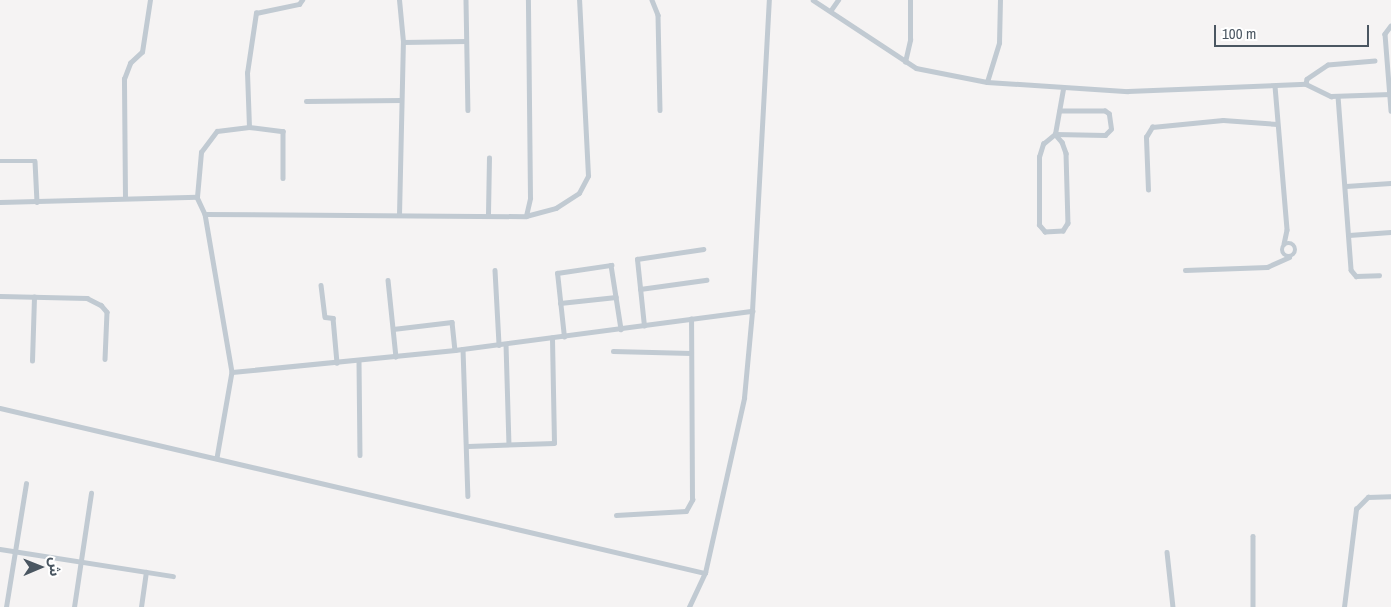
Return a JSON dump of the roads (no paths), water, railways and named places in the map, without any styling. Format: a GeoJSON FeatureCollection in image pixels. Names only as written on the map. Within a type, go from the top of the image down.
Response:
{"type":"FeatureCollection","features":[{"type":"Feature","properties":{"kind":"lane"},"geometry":{"type":"LineString","coordinates":[[125,198],[124,79],[130,63],[142,52],[150,0]]}},
{"type":"Feature","properties":{"kind":"lane"},"geometry":{"type":"LineString","coordinates":[[249,127],[247,73],[256,13],[299,4],[302,0]]}},
{"type":"Feature","properties":{"kind":"lane"},"geometry":{"type":"LineString","coordinates":[[399,0],[404,42],[399,215]]}},
{"type":"Feature","properties":{"kind":"lane"},"geometry":{"type":"LineString","coordinates":[[466,0],[468,110]]}},
{"type":"Feature","properties":{"kind":"lane"},"geometry":{"type":"LineString","coordinates":[[526,216],[530,188],[528,0]]}},
{"type":"Feature","properties":{"kind":"lane"},"geometry":{"type":"LineString","coordinates":[[205,214],[488,214],[526,216],[556,208],[579,193],[588,176],[579,0]]}},
{"type":"Feature","properties":{"kind":"lane"},"geometry":{"type":"LineString","coordinates":[[652,0],[658,15],[660,110]]}},
{"type":"Feature","properties":{"kind":"lane"},"geometry":{"type":"LineString","coordinates":[[689,607],[705,573],[744,398],[752,311],[768,0]]}},
{"type":"Feature","properties":{"kind":"lane"},"geometry":{"type":"LineString","coordinates":[[813,0],[831,10],[905,62],[928,72],[987,82],[1063,89],[1156,91],[1306,84],[1323,94],[1338,96],[1390,94]]}},
{"type":"Feature","properties":{"kind":"lane"},"geometry":{"type":"LineString","coordinates":[[831,10],[838,0]]}},
{"type":"Feature","properties":{"kind":"lane"},"geometry":{"type":"LineString","coordinates":[[905,62],[910,40],[910,0]]}},
{"type":"Feature","properties":{"kind":"lane"},"geometry":{"type":"LineString","coordinates":[[987,82],[999,43],[1000,0]]}},
{"type":"Feature","properties":{"kind":"lane"},"geometry":{"type":"LineString","coordinates":[[1391,26],[1385,34],[1391,111]]}},
{"type":"Feature","properties":{"kind":"lane"},"geometry":{"type":"LineString","coordinates":[[404,42],[466,41]]}},
{"type":"Feature","properties":{"kind":"lane"},"geometry":{"type":"LineString","coordinates":[[1306,84],[1307,80],[1328,65],[1375,61]]}},
{"type":"Feature","properties":{"kind":"lane"},"geometry":{"type":"LineString","coordinates":[[1275,86],[1287,230],[1276,262]]}},
{"type":"Feature","properties":{"kind":"lane"},"geometry":{"type":"LineString","coordinates":[[1054,134],[1062,142],[1066,153],[1068,223],[1063,231],[1045,232],[1039,225],[1039,157],[1043,144],[1054,134],[1063,89]]}},
{"type":"Feature","properties":{"kind":"lane"},"geometry":{"type":"LineString","coordinates":[[1338,96],[1352,273],[1358,276],[1380,275]]}},
{"type":"Feature","properties":{"kind":"lane"},"geometry":{"type":"LineString","coordinates":[[306,101],[401,100]]}},
{"type":"Feature","properties":{"kind":"lane"},"geometry":{"type":"LineString","coordinates":[[1054,134],[1105,135],[1110,131],[1109,114],[1105,111],[1060,111]]}},
{"type":"Feature","properties":{"kind":"lane"},"geometry":{"type":"LineString","coordinates":[[1148,190],[1146,137],[1152,127],[1223,120],[1277,124]]}},
{"type":"Feature","properties":{"kind":"lane"},"geometry":{"type":"LineString","coordinates":[[217,458],[232,372],[205,214],[197,197],[201,152],[217,131],[249,127],[282,131],[283,178]]}},
{"type":"Feature","properties":{"kind":"lane"},"geometry":{"type":"LineString","coordinates":[[488,158],[488,214]]}},
{"type":"Feature","properties":{"kind":"lane"},"geometry":{"type":"LineString","coordinates":[[0,161],[35,160],[37,202]]}},
{"type":"Feature","properties":{"kind":"lane"},"geometry":{"type":"LineString","coordinates":[[1346,186],[1391,183]]}},
{"type":"Feature","properties":{"kind":"lane"},"geometry":{"type":"LineString","coordinates":[[0,202],[197,197]]}},
{"type":"Feature","properties":{"kind":"lane"},"geometry":{"type":"LineString","coordinates":[[1184,270],[1267,267],[1296,252],[1287,230]]}},
{"type":"Feature","properties":{"kind":"lane"},"geometry":{"type":"LineString","coordinates":[[1349,235],[1391,232]]}},
{"type":"Feature","properties":{"kind":"lane"},"geometry":{"type":"LineString","coordinates":[[1283,246],[1294,244]]}},
{"type":"Feature","properties":{"kind":"lane"},"geometry":{"type":"LineString","coordinates":[[1283,246],[1289,257]]}},
{"type":"Feature","properties":{"kind":"lane"},"geometry":{"type":"LineString","coordinates":[[644,326],[637,259],[703,249]]}},
{"type":"Feature","properties":{"kind":"lane"},"geometry":{"type":"LineString","coordinates":[[564,337],[557,273],[611,265],[621,329]]}},
{"type":"Feature","properties":{"kind":"lane"},"geometry":{"type":"LineString","coordinates":[[495,270],[500,345]]}},
{"type":"Feature","properties":{"kind":"lane"},"geometry":{"type":"LineString","coordinates":[[388,280],[396,357]]}},
{"type":"Feature","properties":{"kind":"lane"},"geometry":{"type":"LineString","coordinates":[[640,289],[706,280]]}},
{"type":"Feature","properties":{"kind":"lane"},"geometry":{"type":"LineString","coordinates":[[321,285],[325,317],[333,318],[337,364]]}},
{"type":"Feature","properties":{"kind":"lane"},"geometry":{"type":"LineString","coordinates":[[0,296],[87,298],[101,304],[107,312],[105,360]]}},
{"type":"Feature","properties":{"kind":"lane"},"geometry":{"type":"LineString","coordinates":[[32,361],[34,297]]}},
{"type":"Feature","properties":{"kind":"lane"},"geometry":{"type":"LineString","coordinates":[[560,303],[616,297]]}},
{"type":"Feature","properties":{"kind":"lane"},"geometry":{"type":"LineString","coordinates":[[232,372],[337,364],[500,345],[752,311]]}},
{"type":"Feature","properties":{"kind":"lane"},"geometry":{"type":"LineString","coordinates":[[616,515],[686,511],[692,500],[691,319]]}},
{"type":"Feature","properties":{"kind":"lane"},"geometry":{"type":"LineString","coordinates":[[393,330],[452,322],[455,350]]}},
{"type":"Feature","properties":{"kind":"lane"},"geometry":{"type":"LineString","coordinates":[[468,446],[554,443],[552,338]]}},
{"type":"Feature","properties":{"kind":"lane"},"geometry":{"type":"LineString","coordinates":[[506,344],[509,444]]}},
{"type":"Feature","properties":{"kind":"lane"},"geometry":{"type":"LineString","coordinates":[[462,349],[468,446],[468,496]]}},
{"type":"Feature","properties":{"kind":"lane"},"geometry":{"type":"LineString","coordinates":[[613,351],[691,352]]}},
{"type":"Feature","properties":{"kind":"lane"},"geometry":{"type":"LineString","coordinates":[[359,361],[360,455]]}},
{"type":"Feature","properties":{"kind":"lane"},"geometry":{"type":"LineString","coordinates":[[0,408],[705,573]]}},
{"type":"Feature","properties":{"kind":"lane"},"geometry":{"type":"LineString","coordinates":[[6,607],[26,484]]}},
{"type":"Feature","properties":{"kind":"lane"},"geometry":{"type":"LineString","coordinates":[[74,607],[91,493]]}},
{"type":"Feature","properties":{"kind":"lane"},"geometry":{"type":"LineString","coordinates":[[1344,607],[1356,509],[1368,497],[1391,496]]}},
{"type":"Feature","properties":{"kind":"lane"},"geometry":{"type":"LineString","coordinates":[[1253,536],[1253,607]]}},
{"type":"Feature","properties":{"kind":"lane"},"geometry":{"type":"LineString","coordinates":[[0,550],[174,576]]}},
{"type":"Feature","properties":{"kind":"lane"},"geometry":{"type":"LineString","coordinates":[[1167,552],[1173,607]]}},
{"type":"Feature","properties":{"kind":"lane"},"geometry":{"type":"LineString","coordinates":[[141,607],[146,572]]}}]}
